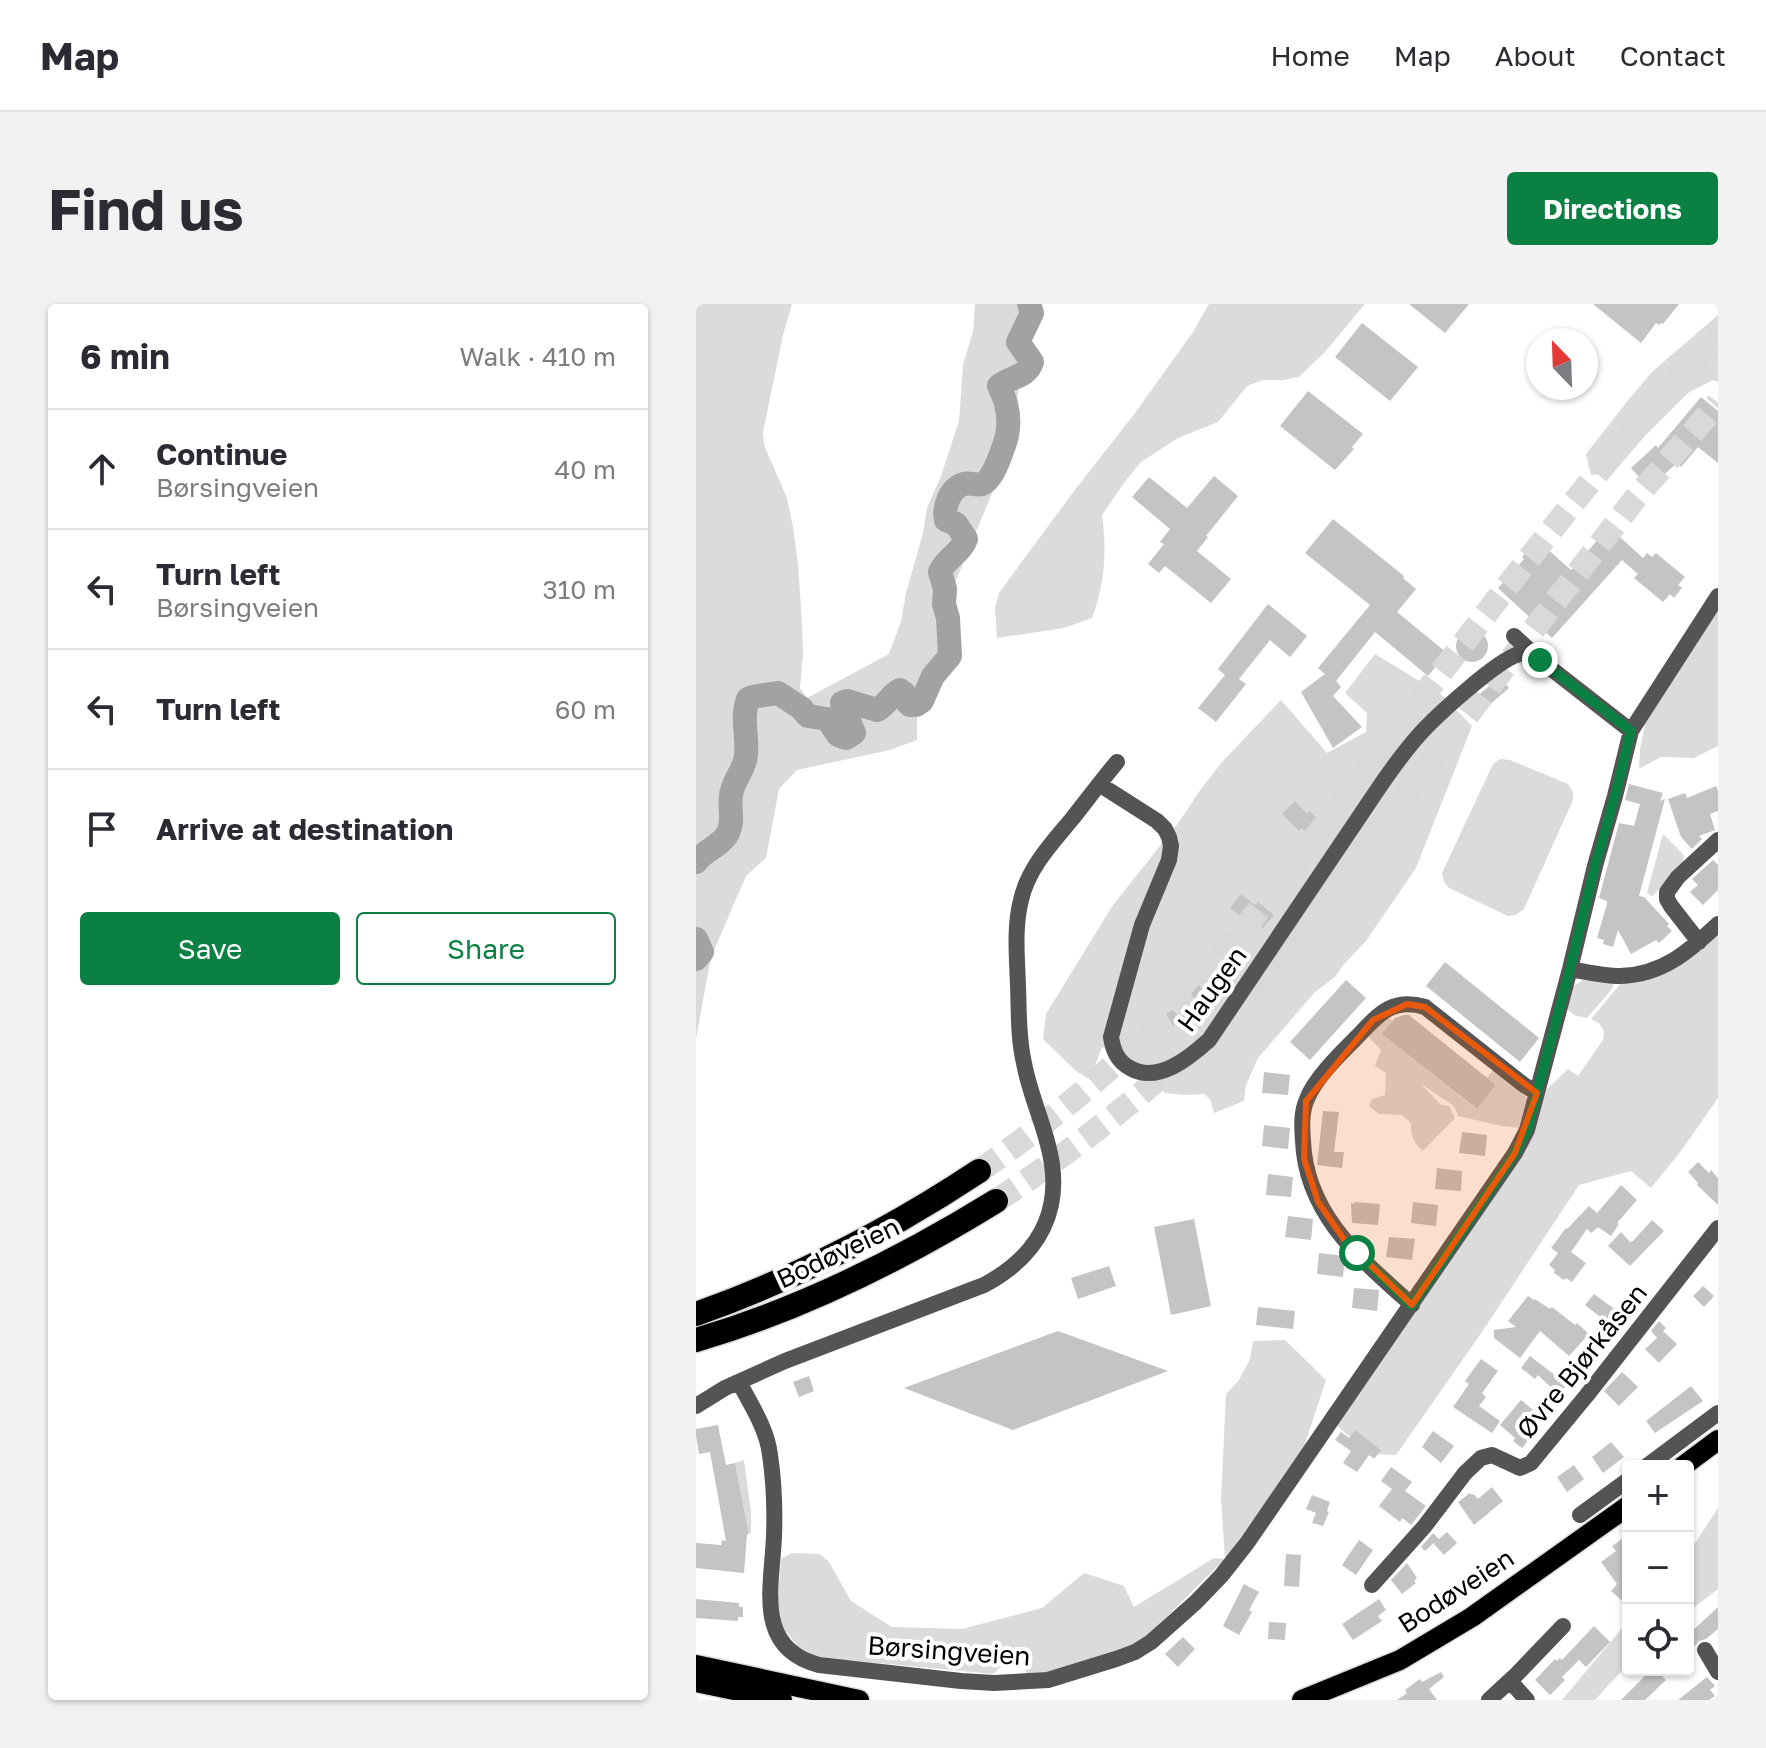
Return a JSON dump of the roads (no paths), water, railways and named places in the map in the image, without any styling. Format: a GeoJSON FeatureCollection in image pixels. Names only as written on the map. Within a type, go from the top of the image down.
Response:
{"type":"FeatureCollection","features":[{"type":"Feature","properties":{"kind":"highway","name":"Bodøveien"},"geometry":{"type":"LineString","coordinates":[[696,1314],[843,1252],[979,1171]]}},
{"type":"Feature","properties":{"kind":"highway","name":"Bodøveien"},"geometry":{"type":"LineString","coordinates":[[696,1340],[728,1331],[833,1289],[926,1243],[996,1201]]}},
{"type":"Feature","properties":{"kind":"main road"},"geometry":{"type":"LineString","coordinates":[[1691,1460],[1718,1440]]}},
{"type":"Feature","properties":{"kind":"main road","name":"Bodøveien"},"geometry":{"type":"LineString","coordinates":[[1302,1700],[1400,1660],[1472,1617],[1622,1510]]}},
{"type":"Feature","properties":{"kind":"main road"},"geometry":{"type":"LineString","coordinates":[[696,1665],[859,1700]]}},
{"type":"Feature","properties":{"kind":"main road"},"geometry":{"type":"LineString","coordinates":[[696,1682],[782,1700]]}},
{"type":"Feature","properties":{"kind":"street","name":"Børsingveien"},"geometry":{"type":"LineString","coordinates":[[739,1382],[770,1451],[775,1505],[769,1612],[777,1636],[792,1654],[805,1662],[819,1665],[961,1681],[1008,1683],[1048,1680],[1094,1667],[1135,1652],[1151,1642],[1196,1602],[1247,1543],[1515,1153],[1527,1130],[1631,731],[1718,596]]}},
{"type":"Feature","properties":{"kind":"street"},"geometry":{"type":"LineString","coordinates":[[1514,636],[1531,653],[1631,731]]}},
{"type":"Feature","properties":{"kind":"street","name":"Haugen"},"geometry":{"type":"LineString","coordinates":[[1099,784],[1157,821],[1165,829],[1171,846],[1169,860],[1142,925],[1111,1037],[1118,1058],[1128,1067],[1150,1073],[1178,1064],[1209,1040],[1398,760],[1422,732],[1500,664],[1519,654],[1531,653]]}},
{"type":"Feature","properties":{"kind":"street"},"geometry":{"type":"LineString","coordinates":[[696,1406],[712,1395],[785,1361],[984,1285],[1009,1270],[1035,1243],[1050,1210],[1054,1174],[1021,1049],[1018,914],[1023,890],[1034,869],[1117,762]]}},
{"type":"Feature","properties":{"kind":"street"},"geometry":{"type":"LineString","coordinates":[[1699,942],[1671,906],[1667,892],[1678,877],[1718,840]]}},
{"type":"Feature","properties":{"kind":"street"},"geometry":{"type":"LineString","coordinates":[[1570,969],[1619,976],[1639,974],[1675,961],[1718,924]]}},
{"type":"Feature","properties":{"kind":"street"},"geometry":{"type":"LineString","coordinates":[[1412,1305],[1345,1241],[1318,1202],[1306,1171],[1303,1143],[1304,1109],[1310,1093],[1373,1020],[1396,1005],[1407,1004],[1425,1007],[1537,1093]]}},
{"type":"Feature","properties":{"kind":"street","name":"Øvre Bjørkåsen"},"geometry":{"type":"LineString","coordinates":[[1372,1585],[1424,1527],[1475,1462],[1492,1455],[1520,1468],[1531,1463],[1718,1228]]}},
{"type":"Feature","properties":{"kind":"street"},"geometry":{"type":"LineString","coordinates":[[1655,1460],[1718,1413]]}},
{"type":"Feature","properties":{"kind":"street"},"geometry":{"type":"LineString","coordinates":[[1580,1515],[1622,1484]]}},
{"type":"Feature","properties":{"kind":"street"},"geometry":{"type":"LineString","coordinates":[[1489,1700],[1563,1626]]}},
{"type":"Feature","properties":{"kind":"street"},"geometry":{"type":"LineString","coordinates":[[1705,1650],[1718,1672]]}},
{"type":"Feature","properties":{"kind":"street"},"geometry":{"type":"LineString","coordinates":[[1510,1681],[1527,1700]]}},
{"type":"Feature","properties":{"kind":"waterway"},"geometry":{"type":"LineString","coordinates":[[696,862],[721,841],[730,828],[732,791],[746,755],[745,713],[748,699],[778,693],[808,716],[827,719],[838,735],[846,738],[854,733],[842,703],[847,701],[877,710],[900,690],[910,705],[916,705],[922,701],[933,676],[950,656],[945,589],[940,572],[966,539],[956,524],[946,520],[947,504],[959,486],[985,483],[997,464],[1008,428],[1005,402],[999,386],[1022,374],[1032,362],[1018,342],[1032,313],[1029,304]]}},
{"type":"Feature","properties":{"kind":"waterway"},"geometry":{"type":"LineString","coordinates":[[696,939],[702,952],[696,959]]}},
{"type":"Feature","properties":{"kind":"tunnel"},"geometry":{"type":"LineString","coordinates":[[979,1171],[1063,1108],[1115,1063],[1214,964],[1282,881],[1581,493],[1718,335]]}},
{"type":"Feature","properties":{"kind":"tunnel"},"geometry":{"type":"LineString","coordinates":[[1243,996],[1318,908],[1634,500],[1718,403]]}},
{"type":"Feature","properties":{"kind":"tunnel"},"geometry":{"type":"LineString","coordinates":[[996,1201],[1092,1133],[1181,1059]]}}]}
